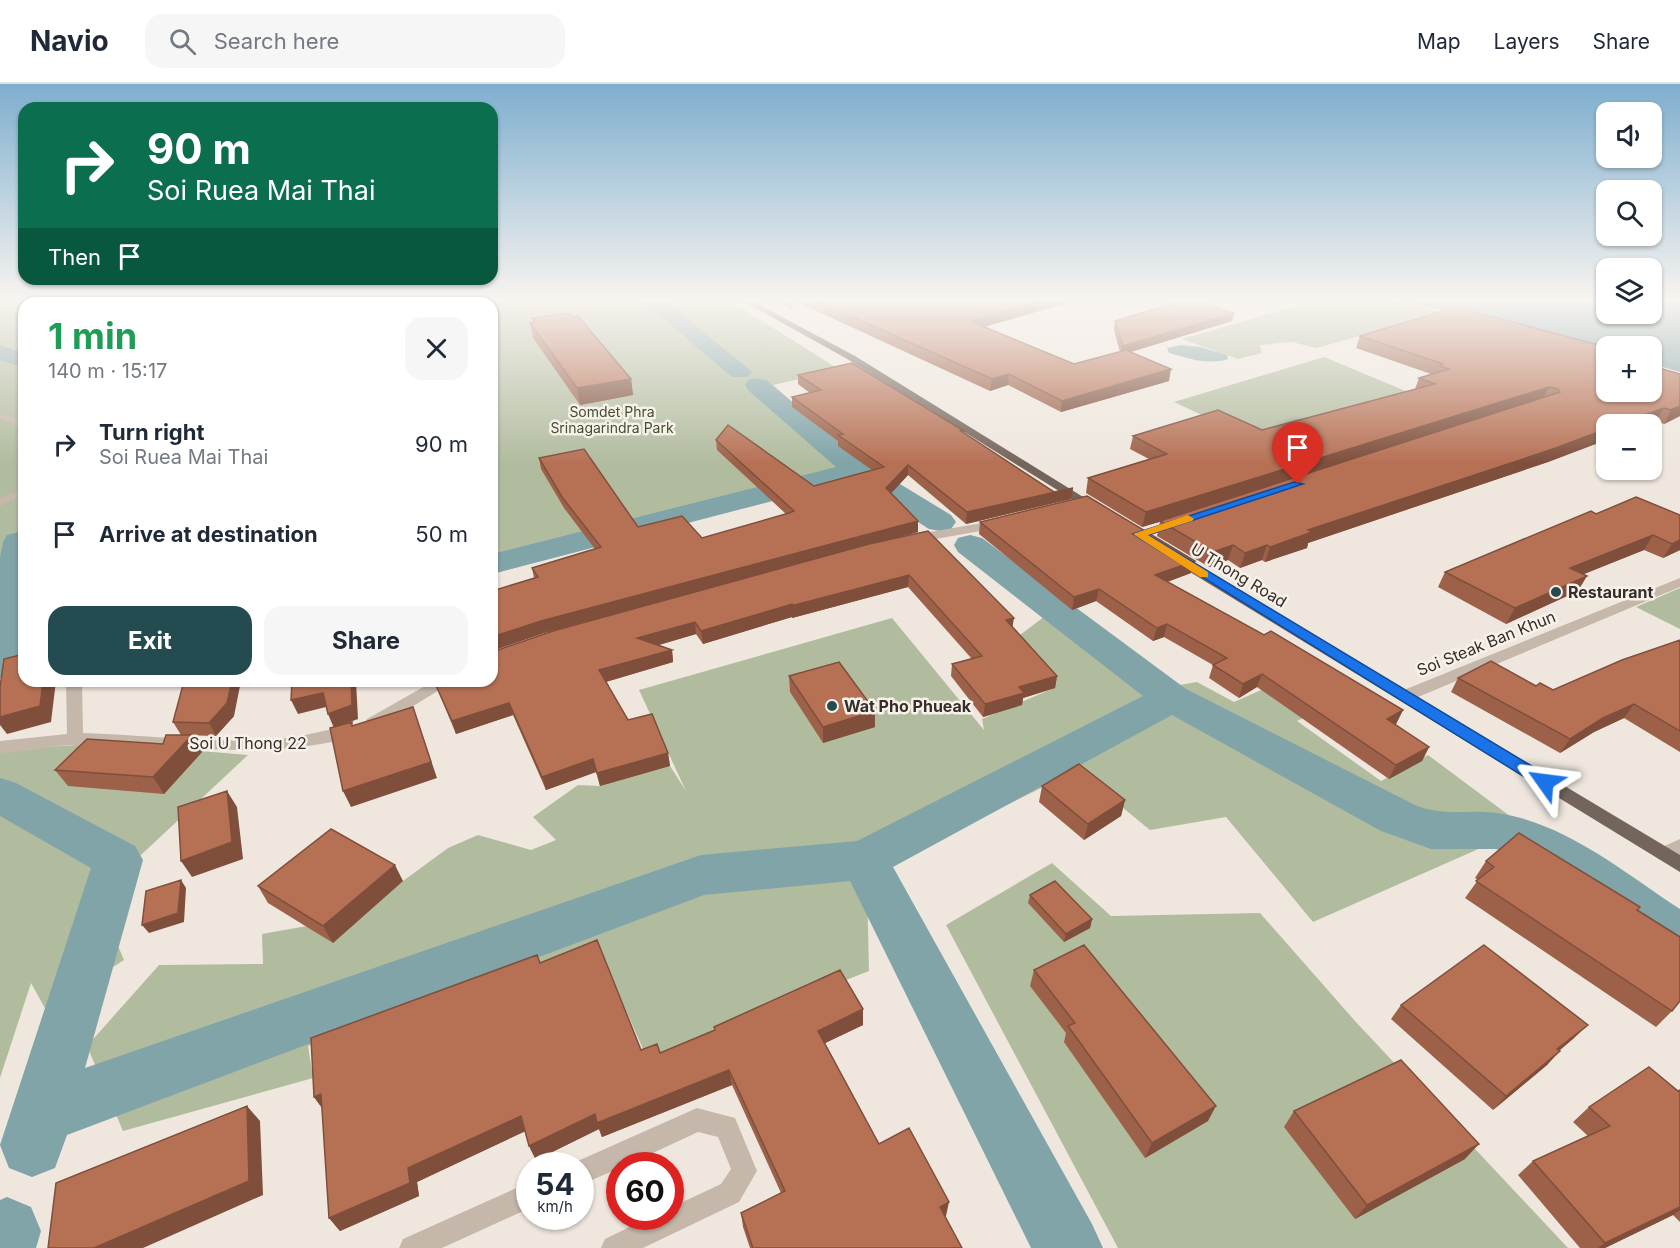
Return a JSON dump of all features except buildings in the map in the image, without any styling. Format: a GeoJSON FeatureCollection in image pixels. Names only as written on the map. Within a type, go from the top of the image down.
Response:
{"type":"FeatureCollection","features":[{"type":"Feature","properties":{"kind":"main road"},"geometry":{"type":"LineString","coordinates":[[847,355],[1104,513]]}},
{"type":"Feature","properties":{"kind":"main road","name":"U Thong Road"},"geometry":{"type":"LineString","coordinates":[[1169,553],[1405,696],[1675,855]]}},
{"type":"Feature","properties":{"kind":"street"},"geometry":{"type":"LineString","coordinates":[[0,415],[18,423]]}},
{"type":"Feature","properties":{"kind":"street"},"geometry":{"type":"LineString","coordinates":[[0,502],[18,494]]}},
{"type":"Feature","properties":{"kind":"street"},"geometry":{"type":"LineString","coordinates":[[1063,508],[1086,502]]}},
{"type":"Feature","properties":{"kind":"street"},"geometry":{"type":"LineString","coordinates":[[895,544],[1018,520]]}},
{"type":"Feature","properties":{"kind":"street"},"geometry":{"type":"LineString","coordinates":[[1140,535],[1184,520]]}},
{"type":"Feature","properties":{"kind":"street","name":"Soi Steak Ban Khun"},"geometry":{"type":"LineString","coordinates":[[1405,696],[1680,582]]}},
{"type":"Feature","properties":{"kind":"street"},"geometry":{"type":"LineString","coordinates":[[74,687],[75,739]]}},
{"type":"Feature","properties":{"kind":"street","name":"Soi U Thong 22"},"geometry":{"type":"LineString","coordinates":[[0,747],[75,739],[281,746],[319,742],[355,731],[382,719],[436,687]]}},
{"type":"Feature","properties":{"kind":"street"},"geometry":{"type":"LineString","coordinates":[[594,1167],[698,1120],[726,1127],[744,1171],[730,1193],[614,1248]]}},
{"type":"Feature","properties":{"kind":"street"},"geometry":{"type":"LineString","coordinates":[[411,1248],[516,1201]]}},
{"type":"Feature","properties":{"kind":"green space","name":"Somdet Phra Srinagarindra Park"},"geometry":{"type":"Polygon","coordinates":[[[0,355],[18,355],[18,555],[0,562],[0,355]]]}},
{"type":"Feature","properties":{"kind":"green space","name":"Somdet Phra Srinagarindra Park"},"geometry":{"type":"Polygon","coordinates":[[[498,355],[817,355],[840,370],[773,385],[872,474],[498,572],[498,355]]]}},
{"type":"Feature","properties":{"kind":"green space"},"geometry":{"type":"Polygon","coordinates":[[[1228,355],[1253,355],[1238,359],[1228,355]]]}},
{"type":"Feature","properties":{"kind":"green space"},"geometry":{"type":"Polygon","coordinates":[[[1324,357],[1408,392],[1257,441],[1174,402],[1324,357]]]}},
{"type":"Feature","properties":{"kind":"green space"},"geometry":{"type":"Polygon","coordinates":[[[1680,588],[1680,629],[1636,607],[1680,588]]]}},
{"type":"Feature","properties":{"kind":"green space"},"geometry":{"type":"Polygon","coordinates":[[[1045,616],[1168,687],[1197,682],[1234,702],[1291,677],[1334,703],[1297,721],[1381,781],[1428,755],[1526,828],[1313,922],[1226,817],[1150,830],[1077,770],[951,833],[881,835],[867,886],[869,971],[647,1058],[599,949],[308,1046],[313,1078],[123,1131],[87,1046],[159,965],[263,964],[262,934],[307,926],[333,943],[403,881],[448,848],[478,835],[531,850],[556,840],[533,817],[578,785],[600,786],[670,766],[686,791],[639,690],[892,618],[984,730],[982,719],[1054,688],[1020,635],[1045,616]]]}},
{"type":"Feature","properties":{"kind":"green space"},"geometry":{"type":"Polygon","coordinates":[[[107,743],[248,755],[97,896],[124,960],[46,1010],[31,983],[0,1078],[0,750],[107,743]]]}},
{"type":"Feature","properties":{"kind":"green space"},"geometry":{"type":"Polygon","coordinates":[[[1052,863],[1111,916],[1260,913],[1355,1021],[1568,1248],[1118,1248],[946,925],[1052,863]]]}},
{"type":"Feature","properties":{"kind":"water"},"geometry":{"type":"Polygon","coordinates":[[[1178,355],[1227,355],[1228,359],[1206,361],[1178,355]]]}},
{"type":"Feature","properties":{"kind":"water"},"geometry":{"type":"Polygon","coordinates":[[[1662,355],[1680,355],[1680,372],[1662,367],[1662,355]]]}},
{"type":"Feature","properties":{"kind":"waterway"},"geometry":{"type":"LineString","coordinates":[[9,355],[18,359]]}},
{"type":"Feature","properties":{"kind":"waterway"},"geometry":{"type":"LineString","coordinates":[[720,355],[740,372]]}},
{"type":"Feature","properties":{"kind":"waterway"},"geometry":{"type":"LineString","coordinates":[[757,385],[857,470]]}},
{"type":"Feature","properties":{"kind":"waterway"},"geometry":{"type":"LineString","coordinates":[[498,562],[857,470]]}},
{"type":"Feature","properties":{"kind":"waterway"},"geometry":{"type":"LineString","coordinates":[[857,470],[940,522]]}},
{"type":"Feature","properties":{"kind":"waterway"},"geometry":{"type":"LineString","coordinates":[[970,545],[1172,698]]}},
{"type":"Feature","properties":{"kind":"waterway"},"geometry":{"type":"LineString","coordinates":[[0,666],[18,549]]}},
{"type":"Feature","properties":{"kind":"waterway"},"geometry":{"type":"LineString","coordinates":[[864,860],[1172,698]]}},
{"type":"Feature","properties":{"kind":"waterway"},"geometry":{"type":"LineString","coordinates":[[1172,698],[1398,818],[1431,831],[1496,831],[1540,843],[1680,937]]}},
{"type":"Feature","properties":{"kind":"waterway"},"geometry":{"type":"LineString","coordinates":[[0,795],[118,860],[41,1114]]}},
{"type":"Feature","properties":{"kind":"waterway"},"geometry":{"type":"LineString","coordinates":[[41,1114],[701,875],[864,860]]}},
{"type":"Feature","properties":{"kind":"waterway"},"geometry":{"type":"LineString","coordinates":[[864,860],[1068,1248]]}},
{"type":"Feature","properties":{"kind":"waterway"},"geometry":{"type":"LineString","coordinates":[[32,1145],[41,1114]]}},
{"type":"Feature","properties":{"kind":"waterway"},"geometry":{"type":"LineString","coordinates":[[1,1248],[7,1231]]}},
{"type":"Feature","properties":{"kind":"slow traffic"},"geometry":{"type":"LineString","coordinates":[[1188,519],[1139,534],[1204,575]]}},
{"type":"Feature","properties":{"kind":"place","name":"Restaurant"},"geometry":{"type":"Point","coordinates":[1556,592]}},
{"type":"Feature","properties":{"kind":"place","name":"Wat Pho Phueak"},"geometry":{"type":"Point","coordinates":[832,706]}},
{"type":"Feature","properties":{"kind":"route"},"geometry":{"type":"LineString","coordinates":[[1298,484],[1139,534],[1545,782]]}}]}
